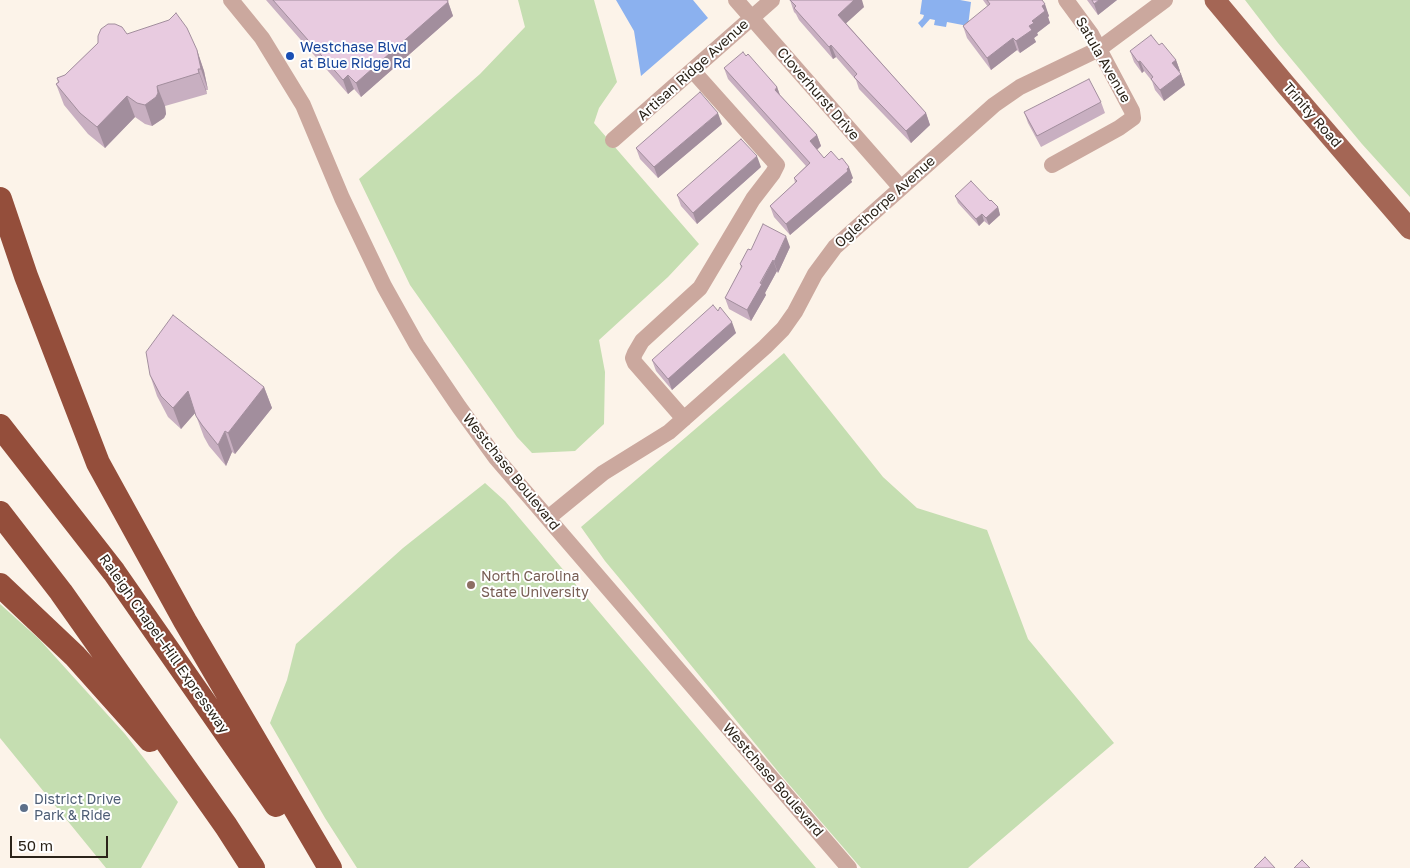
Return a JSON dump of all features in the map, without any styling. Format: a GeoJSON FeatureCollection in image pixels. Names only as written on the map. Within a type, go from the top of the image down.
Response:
{"type":"FeatureCollection","features":[{"type":"Feature","properties":{"kind":"highway"},"geometry":{"type":"LineString","coordinates":[[0,199],[26,276],[98,463],[184,621],[330,868]]}},
{"type":"Feature","properties":{"kind":"highway","name":"Raleigh Chapel–Hill Expressway"},"geometry":{"type":"LineString","coordinates":[[0,426],[114,572],[320,868]]}},
{"type":"Feature","properties":{"kind":"highway"},"geometry":{"type":"LineString","coordinates":[[0,513],[61,592],[254,868]]}},
{"type":"Feature","properties":{"kind":"highway"},"geometry":{"type":"LineString","coordinates":[[0,585],[75,656],[226,826]]}},
{"type":"Feature","properties":{"kind":"main road","name":"Trinity Road"},"geometry":{"type":"LineString","coordinates":[[1215,0],[1410,229]]}},
{"type":"Feature","properties":{"kind":"street","name":"Westchase Boulevard"},"geometry":{"type":"LineString","coordinates":[[231,0],[262,38],[303,105],[342,198],[379,277],[417,345],[496,458],[849,868]]}},
{"type":"Feature","properties":{"kind":"street","name":"Cloverhurst Drive"},"geometry":{"type":"LineString","coordinates":[[736,0],[900,188]]}},
{"type":"Feature","properties":{"kind":"street","name":"Artisan Ridge Avenue"},"geometry":{"type":"LineString","coordinates":[[613,140],[772,0]]}},
{"type":"Feature","properties":{"kind":"street","name":"Satula Avenue"},"geometry":{"type":"LineString","coordinates":[[1052,165],[1119,128],[1133,118],[1132,111],[1099,49],[1087,28],[1066,0]]}},
{"type":"Feature","properties":{"kind":"street","name":"Oglethorpe Avenue"},"geometry":{"type":"LineString","coordinates":[[548,518],[603,473],[669,432],[766,347],[783,329],[798,307],[815,274],[834,247],[994,105],[1007,95],[1099,49],[1165,0]]}},
{"type":"Feature","properties":{"kind":"street"},"geometry":{"type":"LineString","coordinates":[[684,419],[635,363],[633,358],[642,342],[700,288],[753,198],[777,165],[693,71]]}},
{"type":"Feature","properties":{"kind":"green space"},"geometry":{"type":"Polygon","coordinates":[[[518,0],[594,0],[617,82],[599,108],[594,123],[699,244],[668,277],[599,340],[605,372],[604,424],[575,451],[532,453],[517,437],[410,285],[359,179],[480,74],[525,27],[518,0]]]}},
{"type":"Feature","properties":{"kind":"green space"},"geometry":{"type":"Polygon","coordinates":[[[1245,0],[1410,0],[1410,197],[1362,144],[1278,43],[1245,0]]]}},
{"type":"Feature","properties":{"kind":"green space"},"geometry":{"type":"Polygon","coordinates":[[[784,353],[883,477],[917,508],[987,530],[1028,639],[1114,743],[968,868],[861,868],[780,774],[605,561],[581,527],[784,353]]]}},
{"type":"Feature","properties":{"kind":"green space","name":"North Carolina State University"},"geometry":{"type":"Polygon","coordinates":[[[485,483],[505,501],[816,868],[357,868],[325,818],[270,723],[287,680],[296,644],[403,548],[485,483]]]}},
{"type":"Feature","properties":{"kind":"green space"},"geometry":{"type":"Polygon","coordinates":[[[0,604],[39,639],[125,734],[178,802],[141,868],[106,868],[0,738],[0,604]]]}},
{"type":"Feature","properties":{"kind":"water"},"geometry":{"type":"Polygon","coordinates":[[[616,0],[693,0],[708,18],[641,76],[634,31],[616,0]]]}},
{"type":"Feature","properties":{"kind":"water"},"geometry":{"type":"Polygon","coordinates":[[[922,0],[960,0],[971,2],[968,26],[947,22],[946,27],[934,25],[935,20],[930,19],[922,28],[918,23],[924,15],[920,14],[922,0]]]}},
{"type":"Feature","properties":{"kind":"building"},"geometry":{"type":"Polygon","coordinates":[[[273,0],[447,0],[448,2],[356,83],[348,75],[343,80],[273,0]]]}},
{"type":"Feature","properties":{"kind":"building"},"geometry":{"type":"Polygon","coordinates":[[[790,0],[854,0],[838,15],[926,113],[906,131],[854,77],[857,74],[831,45],[829,47],[794,8],[796,6],[790,0]]]}},
{"type":"Feature","properties":{"kind":"building"},"geometry":{"type":"Polygon","coordinates":[[[987,0],[1042,0],[1045,4],[1042,6],[1045,11],[1032,21],[1034,23],[1029,26],[1032,30],[1016,41],[1013,38],[987,58],[963,26],[990,4],[987,0]]]}},
{"type":"Feature","properties":{"kind":"building"},"geometry":{"type":"Polygon","coordinates":[[[176,13],[187,28],[197,50],[201,69],[198,69],[199,73],[157,86],[158,93],[156,97],[145,105],[137,103],[127,96],[97,127],[80,113],[56,84],[59,82],[57,78],[65,75],[98,43],[101,29],[108,24],[122,27],[127,34],[169,20],[176,13]]]}},
{"type":"Feature","properties":{"kind":"building"},"geometry":{"type":"Polygon","coordinates":[[[1151,35],[1159,45],[1162,43],[1176,60],[1172,63],[1181,74],[1160,90],[1151,79],[1153,77],[1130,51],[1151,35]]]}},
{"type":"Feature","properties":{"kind":"building"},"geometry":{"type":"Polygon","coordinates":[[[743,52],[746,56],[748,54],[777,87],[775,90],[817,135],[810,141],[824,158],[831,151],[839,160],[842,158],[849,167],[848,171],[786,224],[770,206],[797,181],[794,178],[810,163],[724,68],[743,52]]]}},
{"type":"Feature","properties":{"kind":"building"},"geometry":{"type":"Polygon","coordinates":[[[1089,79],[1101,102],[1037,136],[1024,112],[1089,79]]]}},
{"type":"Feature","properties":{"kind":"building"},"geometry":{"type":"Polygon","coordinates":[[[700,92],[718,113],[654,167],[636,148],[700,92]]]}},
{"type":"Feature","properties":{"kind":"building"},"geometry":{"type":"Polygon","coordinates":[[[741,139],[757,156],[693,213],[677,195],[741,139]]]}},
{"type":"Feature","properties":{"kind":"building"},"geometry":{"type":"Polygon","coordinates":[[[971,181],[998,207],[986,218],[982,214],[976,219],[955,196],[971,181]]]}},
{"type":"Feature","properties":{"kind":"building"},"geometry":{"type":"Polygon","coordinates":[[[763,224],[786,236],[774,262],[773,260],[747,310],[725,298],[742,266],[740,264],[748,249],[751,250],[763,224]]]}},
{"type":"Feature","properties":{"kind":"building"},"geometry":{"type":"Polygon","coordinates":[[[713,305],[718,311],[720,307],[732,322],[668,379],[652,360],[713,305]]]}},
{"type":"Feature","properties":{"kind":"building"},"geometry":{"type":"Polygon","coordinates":[[[173,315],[264,387],[228,433],[225,431],[218,445],[196,416],[188,391],[173,408],[161,396],[150,375],[146,352],[173,315]]]}},
{"type":"Feature","properties":{"kind":"building"},"geometry":{"type":"Polygon","coordinates":[[[1265,857],[1275,868],[1254,868],[1265,857]]]}},
{"type":"Feature","properties":{"kind":"building"},"geometry":{"type":"Polygon","coordinates":[[[1302,860],[1310,868],[1294,868],[1302,860]]]}},
{"type":"Feature","properties":{"kind":"place","name":"Westchase Blvd at Blue Ridge Rd"},"geometry":{"type":"Point","coordinates":[290,56]}},
{"type":"Feature","properties":{"kind":"place","name":"North Carolina State University"},"geometry":{"type":"Point","coordinates":[471,585]}},
{"type":"Feature","properties":{"kind":"place","name":"District Drive Park & Ride"},"geometry":{"type":"Point","coordinates":[24,808]}}]}
